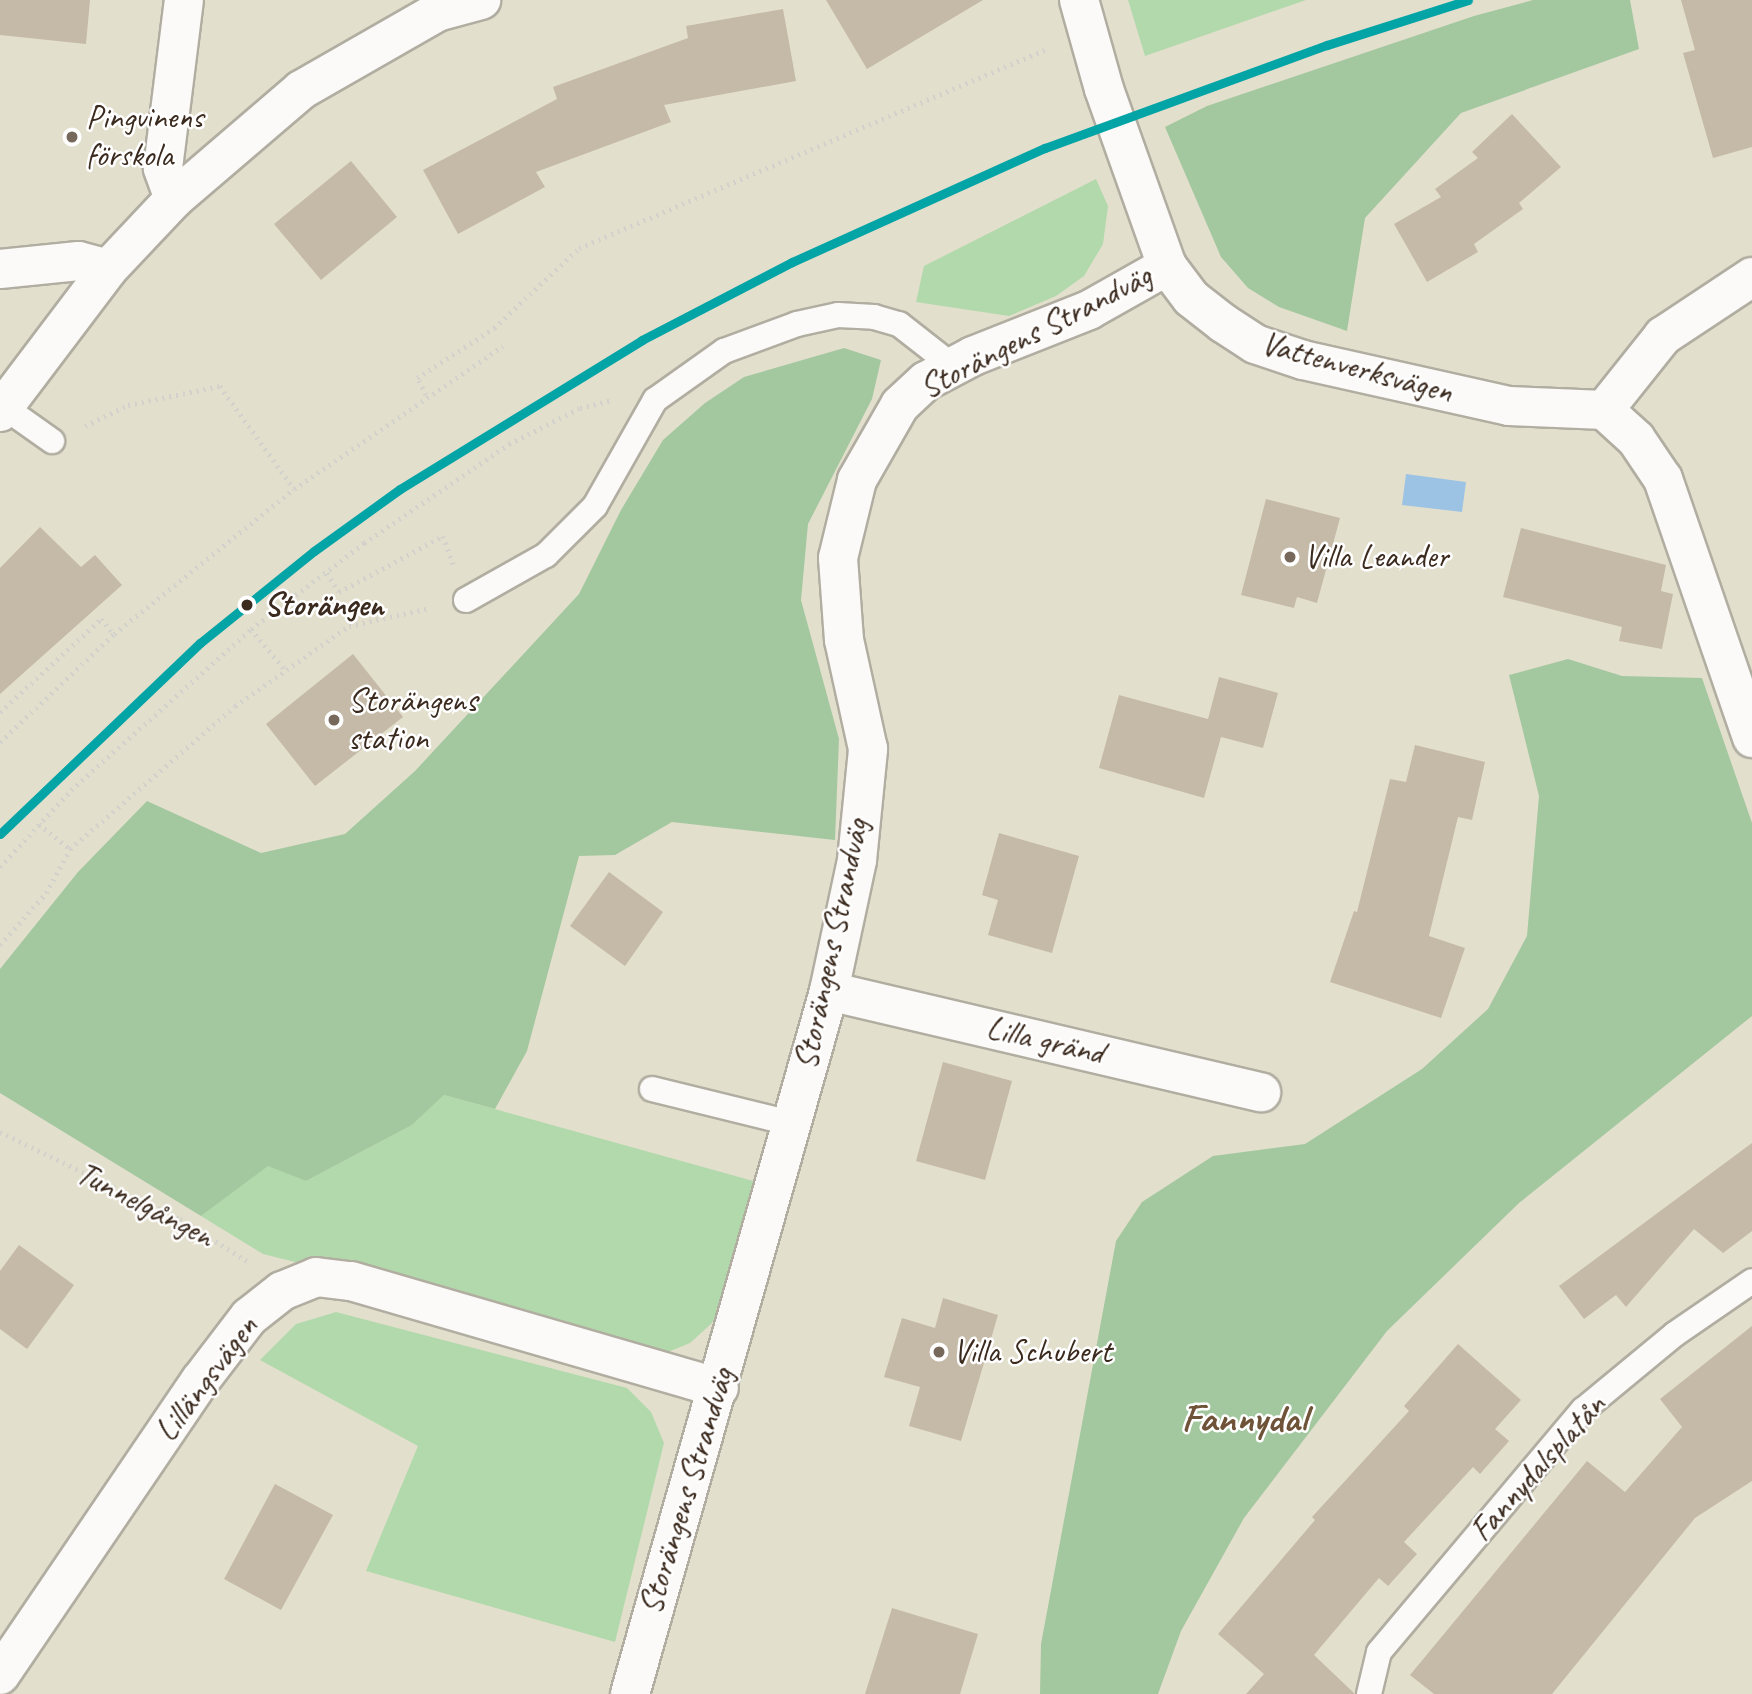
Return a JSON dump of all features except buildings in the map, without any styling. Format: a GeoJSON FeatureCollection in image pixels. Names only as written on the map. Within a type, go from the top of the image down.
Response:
{"type":"FeatureCollection","features":[{"type":"Feature","properties":{"kind":"street"},"geometry":{"type":"LineString","coordinates":[[174,199],[163,169],[184,0]]}},
{"type":"Feature","properties":{"kind":"street"},"geometry":{"type":"LineString","coordinates":[[2,410],[108,269],[174,199],[301,90],[437,12],[481,0]]}},
{"type":"Feature","properties":{"kind":"street","name":"Vattenverksvägen"},"geometry":{"type":"LineString","coordinates":[[1083,17],[1167,266],[1191,298],[1255,344],[1303,360],[1509,406],[1604,410]]}},
{"type":"Feature","properties":{"kind":"street"},"geometry":{"type":"LineString","coordinates":[[0,269],[79,261],[108,269]]}},
{"type":"Feature","properties":{"kind":"street","name":"Storängens Strandväg"},"geometry":{"type":"LineString","coordinates":[[630,1694],[719,1388],[790,1123],[829,991],[857,860],[868,750],[844,640],[838,558],[857,480],[900,405],[926,382],[954,366],[1089,310],[1167,266]]}},
{"type":"Feature","properties":{"kind":"street"},"geometry":{"type":"LineString","coordinates":[[1752,277],[1663,335],[1604,410],[1636,439],[1664,479],[1752,738]]}},
{"type":"Feature","properties":{"kind":"street","name":"Lilla gränd"},"geometry":{"type":"LineString","coordinates":[[829,991],[1261,1092]]}},
{"type":"Feature","properties":{"kind":"street","name":"Lillängsvägen"},"geometry":{"type":"LineString","coordinates":[[0,1675],[200,1381],[249,1317],[282,1291],[316,1277],[351,1281],[719,1388]]}},
{"type":"Feature","properties":{"kind":"lane"},"geometry":{"type":"LineString","coordinates":[[466,600],[546,555],[595,506],[655,400],[724,351],[797,324],[838,315],[874,317],[899,324],[954,366]]}},
{"type":"Feature","properties":{"kind":"lane"},"geometry":{"type":"LineString","coordinates":[[2,410],[52,441]]}},
{"type":"Feature","properties":{"kind":"lane"},"geometry":{"type":"LineString","coordinates":[[652,1089],[790,1123]]}},
{"type":"Feature","properties":{"kind":"lane","name":"Fannydalsplatån"},"geometry":{"type":"LineString","coordinates":[[1368,1694],[1380,1652],[1583,1410],[1675,1334],[1752,1281]]}},
{"type":"Feature","properties":{"kind":"path"},"geometry":{"type":"LineString","coordinates":[[426,395],[417,378],[494,328],[579,248],[1083,17]]}},
{"type":"Feature","properties":{"kind":"path"},"geometry":{"type":"LineString","coordinates":[[0,742],[114,634],[294,489],[426,395],[503,346]]}},
{"type":"Feature","properties":{"kind":"path"},"geometry":{"type":"LineString","coordinates":[[52,441],[128,405],[220,386],[294,489]]}},
{"type":"Feature","properties":{"kind":"path"},"geometry":{"type":"LineString","coordinates":[[0,867],[71,790],[251,629],[327,573],[528,433],[580,408],[638,394],[655,400]]}},
{"type":"Feature","properties":{"kind":"path"},"geometry":{"type":"LineString","coordinates":[[0,944],[46,892],[70,849],[235,706],[349,626],[466,600],[443,536],[339,592],[327,573]]}},
{"type":"Feature","properties":{"kind":"path"},"geometry":{"type":"LineString","coordinates":[[0,712],[101,619],[114,634]]}},
{"type":"Feature","properties":{"kind":"path"},"geometry":{"type":"LineString","coordinates":[[251,629],[286,671]]}},
{"type":"Feature","properties":{"kind":"path"},"geometry":{"type":"LineString","coordinates":[[39,824],[70,849]]}},
{"type":"Feature","properties":{"kind":"path","name":"Tunnelgången"},"geometry":{"type":"LineString","coordinates":[[0,1132],[180,1219],[232,1249],[282,1291]]}},
{"type":"Feature","properties":{"kind":"green space"},"geometry":{"type":"Polygon","coordinates":[[[1128,0],[1306,0],[1145,56],[1128,0]]]}},
{"type":"Feature","properties":{"kind":"green space"},"geometry":{"type":"Polygon","coordinates":[[[1533,0],[1630,0],[1639,49],[1461,113],[1365,218],[1347,331],[1279,307],[1248,288],[1221,257],[1165,127],[1207,106],[1474,16],[1533,0]]]}},
{"type":"Feature","properties":{"kind":"green space"},"geometry":{"type":"Polygon","coordinates":[[[1096,179],[1108,206],[1103,244],[1084,276],[1056,296],[1009,316],[916,302],[924,266],[1096,179]]]}},
{"type":"Feature","properties":{"kind":"green space"},"geometry":{"type":"Polygon","coordinates":[[[844,348],[881,360],[872,399],[808,524],[801,600],[839,739],[835,840],[672,822],[615,855],[579,856],[527,1051],[495,1109],[444,1095],[412,1125],[306,1181],[268,1166],[201,1216],[0,1093],[0,969],[78,872],[147,801],[261,853],[345,834],[415,771],[579,594],[621,510],[663,440],[705,403],[744,377],[844,348]]]}},
{"type":"Feature","properties":{"kind":"green space"},"geometry":{"type":"Polygon","coordinates":[[[1568,659],[1622,676],[1702,678],[1752,823],[1752,1016],[1519,1203],[1387,1331],[1244,1518],[1181,1631],[1158,1694],[1040,1694],[1041,1644],[1116,1241],[1142,1202],[1213,1156],[1305,1144],[1422,1069],[1488,1009],[1527,936],[1539,796],[1509,675],[1568,659]]]}},
{"type":"Feature","properties":{"kind":"green space"},"geometry":{"type":"Polygon","coordinates":[[[444,1095],[757,1182],[725,1296],[712,1323],[690,1343],[663,1354],[263,1254],[201,1216],[268,1165],[306,1181],[412,1125],[444,1095]]]}},
{"type":"Feature","properties":{"kind":"green space"},"geometry":{"type":"Polygon","coordinates":[[[336,1312],[627,1388],[651,1412],[664,1443],[615,1642],[366,1571],[418,1446],[260,1360],[296,1324],[336,1312]]]}},
{"type":"Feature","properties":{"kind":"water"},"geometry":{"type":"Polygon","coordinates":[[[1406,474],[1466,482],[1462,512],[1402,505],[1406,474]]]}},
{"type":"Feature","properties":{"kind":"transit line"},"geometry":{"type":"LineString","coordinates":[[0,834],[200,643],[314,551],[400,489],[642,340],[792,262],[1045,148],[1327,45],[1468,0]]}},
{"type":"Feature","properties":{"kind":"place","name":"Pingvinens förskola"},"geometry":{"type":"Point","coordinates":[72,137]}},
{"type":"Feature","properties":{"kind":"place","name":"Villa Leander"},"geometry":{"type":"Point","coordinates":[1290,557]}},
{"type":"Feature","properties":{"kind":"place","name":"Storängen"},"geometry":{"type":"Point","coordinates":[247,605]}},
{"type":"Feature","properties":{"kind":"place","name":"Storängens station"},"geometry":{"type":"Point","coordinates":[334,720]}},
{"type":"Feature","properties":{"kind":"place","name":"Villa Schubert"},"geometry":{"type":"Point","coordinates":[939,1352]}},
{"type":"Feature","properties":{"kind":"district","name":"Fannydal"},"geometry":{"type":"Point","coordinates":[1244,1418]}}]}
